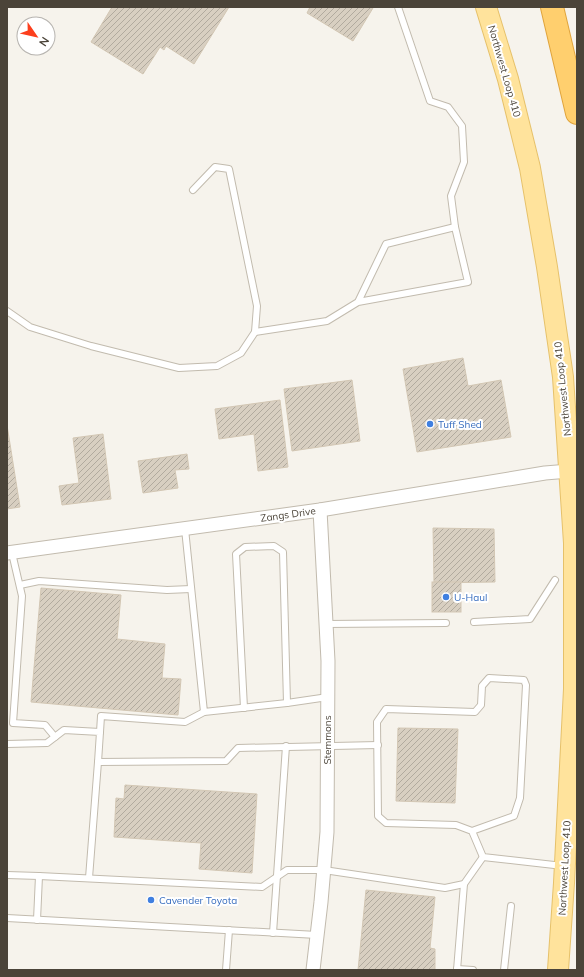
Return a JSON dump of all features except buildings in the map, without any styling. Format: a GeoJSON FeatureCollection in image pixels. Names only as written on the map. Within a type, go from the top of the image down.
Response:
{"type":"FeatureCollection","features":[{"type":"Feature","properties":{"kind":"highway"},"geometry":{"type":"LineString","coordinates":[[552,7],[577,113]]}},
{"type":"Feature","properties":{"kind":"main road","name":"Northwest Loop 410"},"geometry":{"type":"LineString","coordinates":[[486,7],[508,79],[530,168],[547,267],[563,376],[574,543],[574,675],[565,866],[558,970]]}},
{"type":"Feature","properties":{"kind":"street","name":"Zangs Drive"},"geometry":{"type":"LineString","coordinates":[[10,553],[320,510],[545,473],[569,471]]}},
{"type":"Feature","properties":{"kind":"street","name":"Stemmons"},"geometry":{"type":"LineString","coordinates":[[313,970],[327,832],[328,661],[320,510]]}},
{"type":"Feature","properties":{"kind":"lane"},"geometry":{"type":"LineString","coordinates":[[255,332],[327,321],[358,302],[468,282],[455,227],[451,196],[464,162],[462,126],[448,107],[430,102],[398,7]]}},
{"type":"Feature","properties":{"kind":"lane"},"geometry":{"type":"LineString","coordinates":[[7,311],[30,327],[91,346],[179,368],[217,366],[241,353],[255,332],[257,306],[229,169],[215,167],[193,190]]}},
{"type":"Feature","properties":{"kind":"lane"},"geometry":{"type":"LineString","coordinates":[[358,302],[386,244],[455,227]]}},
{"type":"Feature","properties":{"kind":"lane"},"geometry":{"type":"LineString","coordinates":[[185,529],[204,712]]}},
{"type":"Feature","properties":{"kind":"lane"},"geometry":{"type":"LineString","coordinates":[[244,708],[236,554],[245,547],[274,546],[283,552],[287,703]]}},
{"type":"Feature","properties":{"kind":"lane"},"geometry":{"type":"LineString","coordinates":[[10,553],[22,596],[10,723],[45,725],[54,737]]}},
{"type":"Feature","properties":{"kind":"lane"},"geometry":{"type":"LineString","coordinates":[[474,622],[530,619],[556,580]]}},
{"type":"Feature","properties":{"kind":"lane"},"geometry":{"type":"LineString","coordinates":[[20,585],[39,581],[166,590],[191,590]]}},
{"type":"Feature","properties":{"kind":"lane"},"geometry":{"type":"LineString","coordinates":[[326,624],[446,623]]}},
{"type":"Feature","properties":{"kind":"lane"},"geometry":{"type":"LineString","coordinates":[[472,832],[514,816],[520,798],[526,685],[524,680],[489,678],[482,686],[481,705],[475,712],[386,709],[378,722],[378,816],[386,823],[456,825],[472,832],[483,857]]}},
{"type":"Feature","properties":{"kind":"lane"},"geometry":{"type":"LineString","coordinates":[[89,878],[101,716],[185,722],[204,712],[328,697]]}},
{"type":"Feature","properties":{"kind":"lane"},"geometry":{"type":"LineString","coordinates":[[7,744],[47,743],[64,730],[100,732]]}},
{"type":"Feature","properties":{"kind":"lane"},"geometry":{"type":"LineString","coordinates":[[98,762],[226,761],[238,748],[378,745]]}},
{"type":"Feature","properties":{"kind":"lane"},"geometry":{"type":"LineString","coordinates":[[273,933],[286,746]]}},
{"type":"Feature","properties":{"kind":"lane"},"geometry":{"type":"LineString","coordinates":[[483,857],[565,866]]}},
{"type":"Feature","properties":{"kind":"lane"},"geometry":{"type":"LineString","coordinates":[[473,970],[457,969],[464,884],[483,857]]}},
{"type":"Feature","properties":{"kind":"lane"},"geometry":{"type":"LineString","coordinates":[[7,875],[262,887],[287,870],[324,870],[445,888],[464,884]]}},
{"type":"Feature","properties":{"kind":"lane"},"geometry":{"type":"LineString","coordinates":[[37,920],[39,876]]}},
{"type":"Feature","properties":{"kind":"lane"},"geometry":{"type":"LineString","coordinates":[[504,970],[511,906]]}},
{"type":"Feature","properties":{"kind":"lane"},"geometry":{"type":"LineString","coordinates":[[7,918],[317,935]]}},
{"type":"Feature","properties":{"kind":"lane"},"geometry":{"type":"LineString","coordinates":[[226,970],[229,930]]}},
{"type":"Feature","properties":{"kind":"place","name":"Tuff Shed"},"geometry":{"type":"Point","coordinates":[430,424]}},
{"type":"Feature","properties":{"kind":"place","name":"U-Haul"},"geometry":{"type":"Point","coordinates":[446,597]}},
{"type":"Feature","properties":{"kind":"place","name":"Cavender Toyota"},"geometry":{"type":"Point","coordinates":[151,900]}}]}
